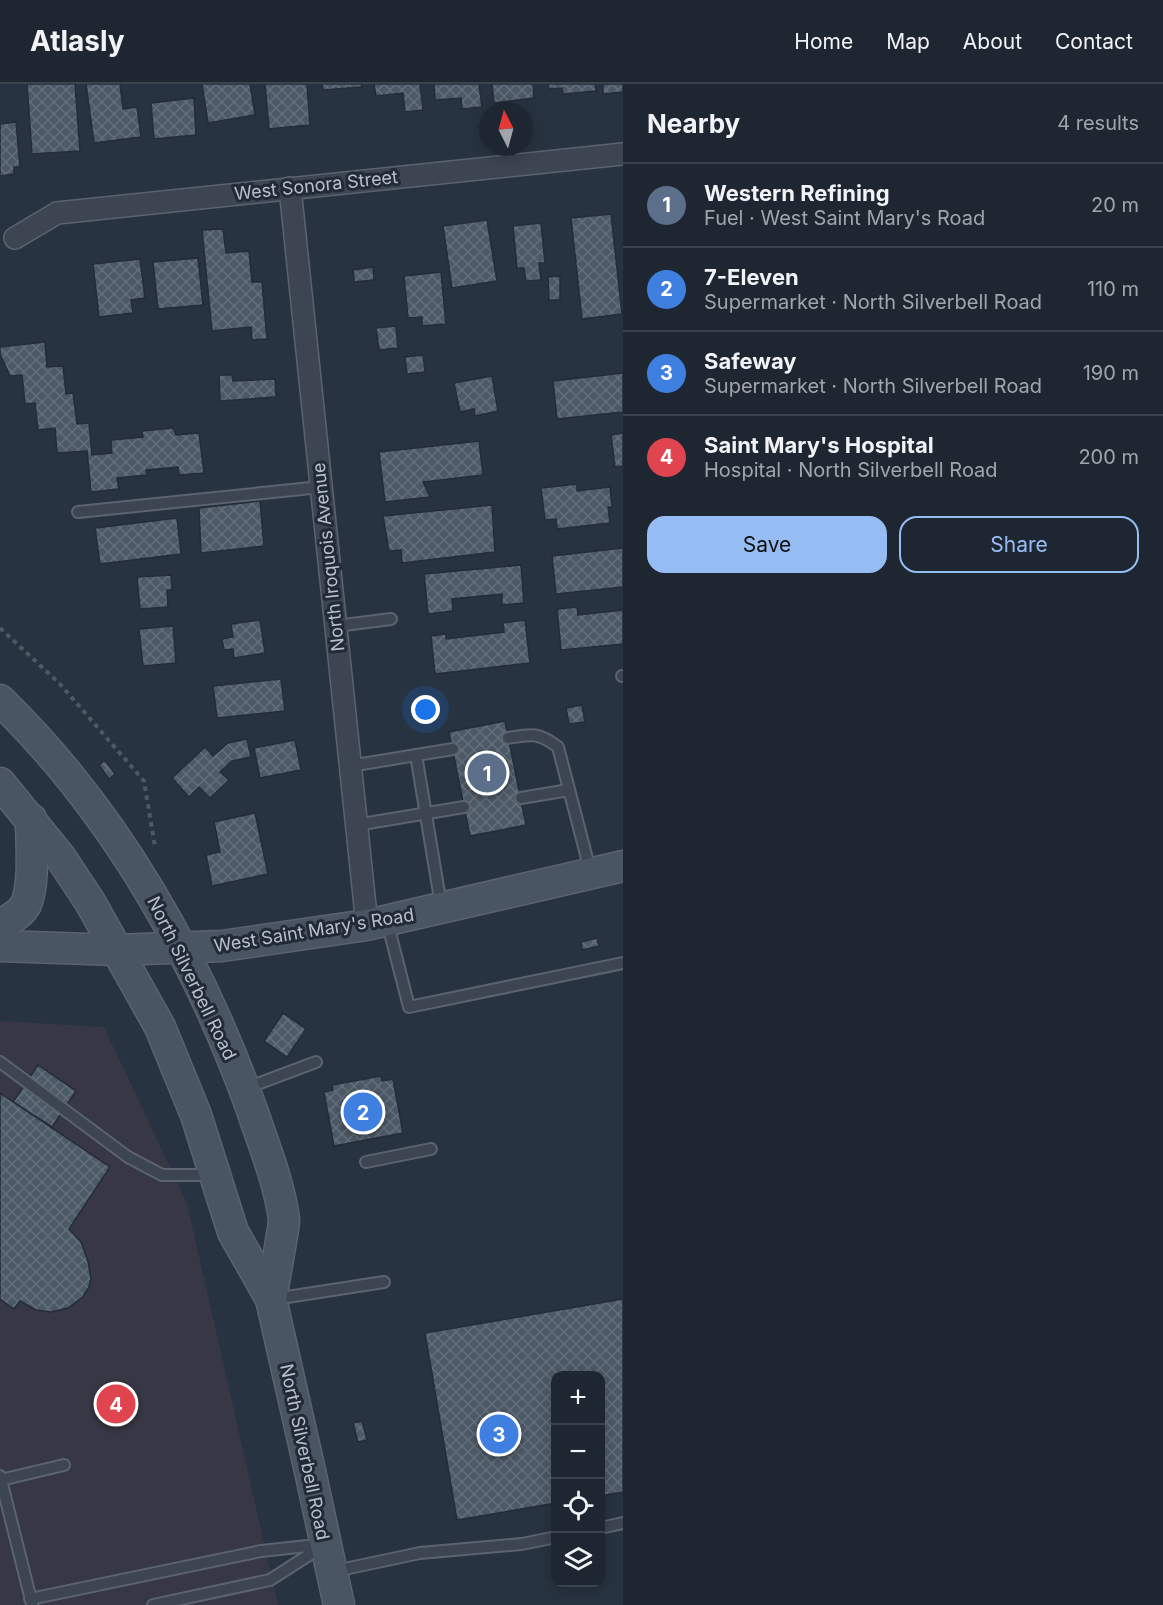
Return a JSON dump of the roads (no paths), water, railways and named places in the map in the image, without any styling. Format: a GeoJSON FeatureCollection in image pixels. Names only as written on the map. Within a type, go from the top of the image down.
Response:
{"type":"FeatureCollection","features":[{"type":"Feature","properties":{"kind":"main road","name":"North Silverbell Road"},"geometry":{"type":"LineString","coordinates":[[0,700],[23,722],[91,803],[146,885],[182,948],[220,1026],[272,1168],[284,1221],[271,1299]]}},
{"type":"Feature","properties":{"kind":"main road","name":"North Silverbell Road"},"geometry":{"type":"LineString","coordinates":[[0,783],[61,858],[117,950],[160,1027],[196,1115],[233,1232],[271,1299],[339,1605]]}},
{"type":"Feature","properties":{"kind":"main road"},"geometry":{"type":"LineString","coordinates":[[0,925],[14,917],[25,906],[30,882],[31,819]]}},
{"type":"Feature","properties":{"kind":"main road","name":"West Saint Mary's Road"},"geometry":{"type":"LineString","coordinates":[[0,946],[117,950],[222,946],[377,923],[623,866]]}},
{"type":"Feature","properties":{"kind":"street","name":"West Sonora Street"},"geometry":{"type":"LineString","coordinates":[[15,238],[57,213],[623,154]]}},
{"type":"Feature","properties":{"kind":"street","name":"North Iroquois Avenue"},"geometry":{"type":"LineString","coordinates":[[290,188],[356,825],[377,923]]}},
{"type":"Feature","properties":{"kind":"lane"},"geometry":{"type":"LineString","coordinates":[[78,512],[321,487]]}},
{"type":"Feature","properties":{"kind":"lane"},"geometry":{"type":"LineString","coordinates":[[336,626],[391,619]]}},
{"type":"Feature","properties":{"kind":"lane"},"geometry":{"type":"LineString","coordinates":[[508,738],[527,735],[544,736],[558,747],[591,873]]}},
{"type":"Feature","properties":{"kind":"lane"},"geometry":{"type":"LineString","coordinates":[[350,766],[453,749]]}},
{"type":"Feature","properties":{"kind":"lane"},"geometry":{"type":"LineString","coordinates":[[416,755],[441,908]]}},
{"type":"Feature","properties":{"kind":"lane"},"geometry":{"type":"LineString","coordinates":[[520,798],[569,790]]}},
{"type":"Feature","properties":{"kind":"lane"},"geometry":{"type":"LineString","coordinates":[[356,825],[464,807]]}},
{"type":"Feature","properties":{"kind":"lane"},"geometry":{"type":"LineString","coordinates":[[377,923],[410,1006],[623,963]]}},
{"type":"Feature","properties":{"kind":"lane"},"geometry":{"type":"LineString","coordinates":[[0,1062],[128,1157],[162,1175],[216,1175]]}},
{"type":"Feature","properties":{"kind":"lane"},"geometry":{"type":"LineString","coordinates":[[244,1089],[316,1062]]}},
{"type":"Feature","properties":{"kind":"lane"},"geometry":{"type":"LineString","coordinates":[[366,1162],[431,1149]]}},
{"type":"Feature","properties":{"kind":"lane"},"geometry":{"type":"LineString","coordinates":[[271,1299],[384,1282]]}},
{"type":"Feature","properties":{"kind":"lane"},"geometry":{"type":"LineString","coordinates":[[64,1465],[1,1478],[31,1602],[261,1551],[329,1558],[522,1544],[551,1538]]}},
{"type":"Feature","properties":{"kind":"lane"},"geometry":{"type":"LineString","coordinates":[[605,1527],[623,1523]]}},
{"type":"Feature","properties":{"kind":"lane"},"geometry":{"type":"LineString","coordinates":[[153,1605],[270,1580],[329,1558]]}},
{"type":"Feature","properties":{"kind":"place","name":"Western Refining"},"geometry":{"type":"Point","coordinates":[487,773]}},
{"type":"Feature","properties":{"kind":"place","name":"7-Eleven"},"geometry":{"type":"Point","coordinates":[363,1112]}},
{"type":"Feature","properties":{"kind":"place","name":"Saint Mary's Hospital"},"geometry":{"type":"Point","coordinates":[116,1404]}},
{"type":"Feature","properties":{"kind":"place","name":"Safeway"},"geometry":{"type":"Point","coordinates":[499,1434]}}]}
